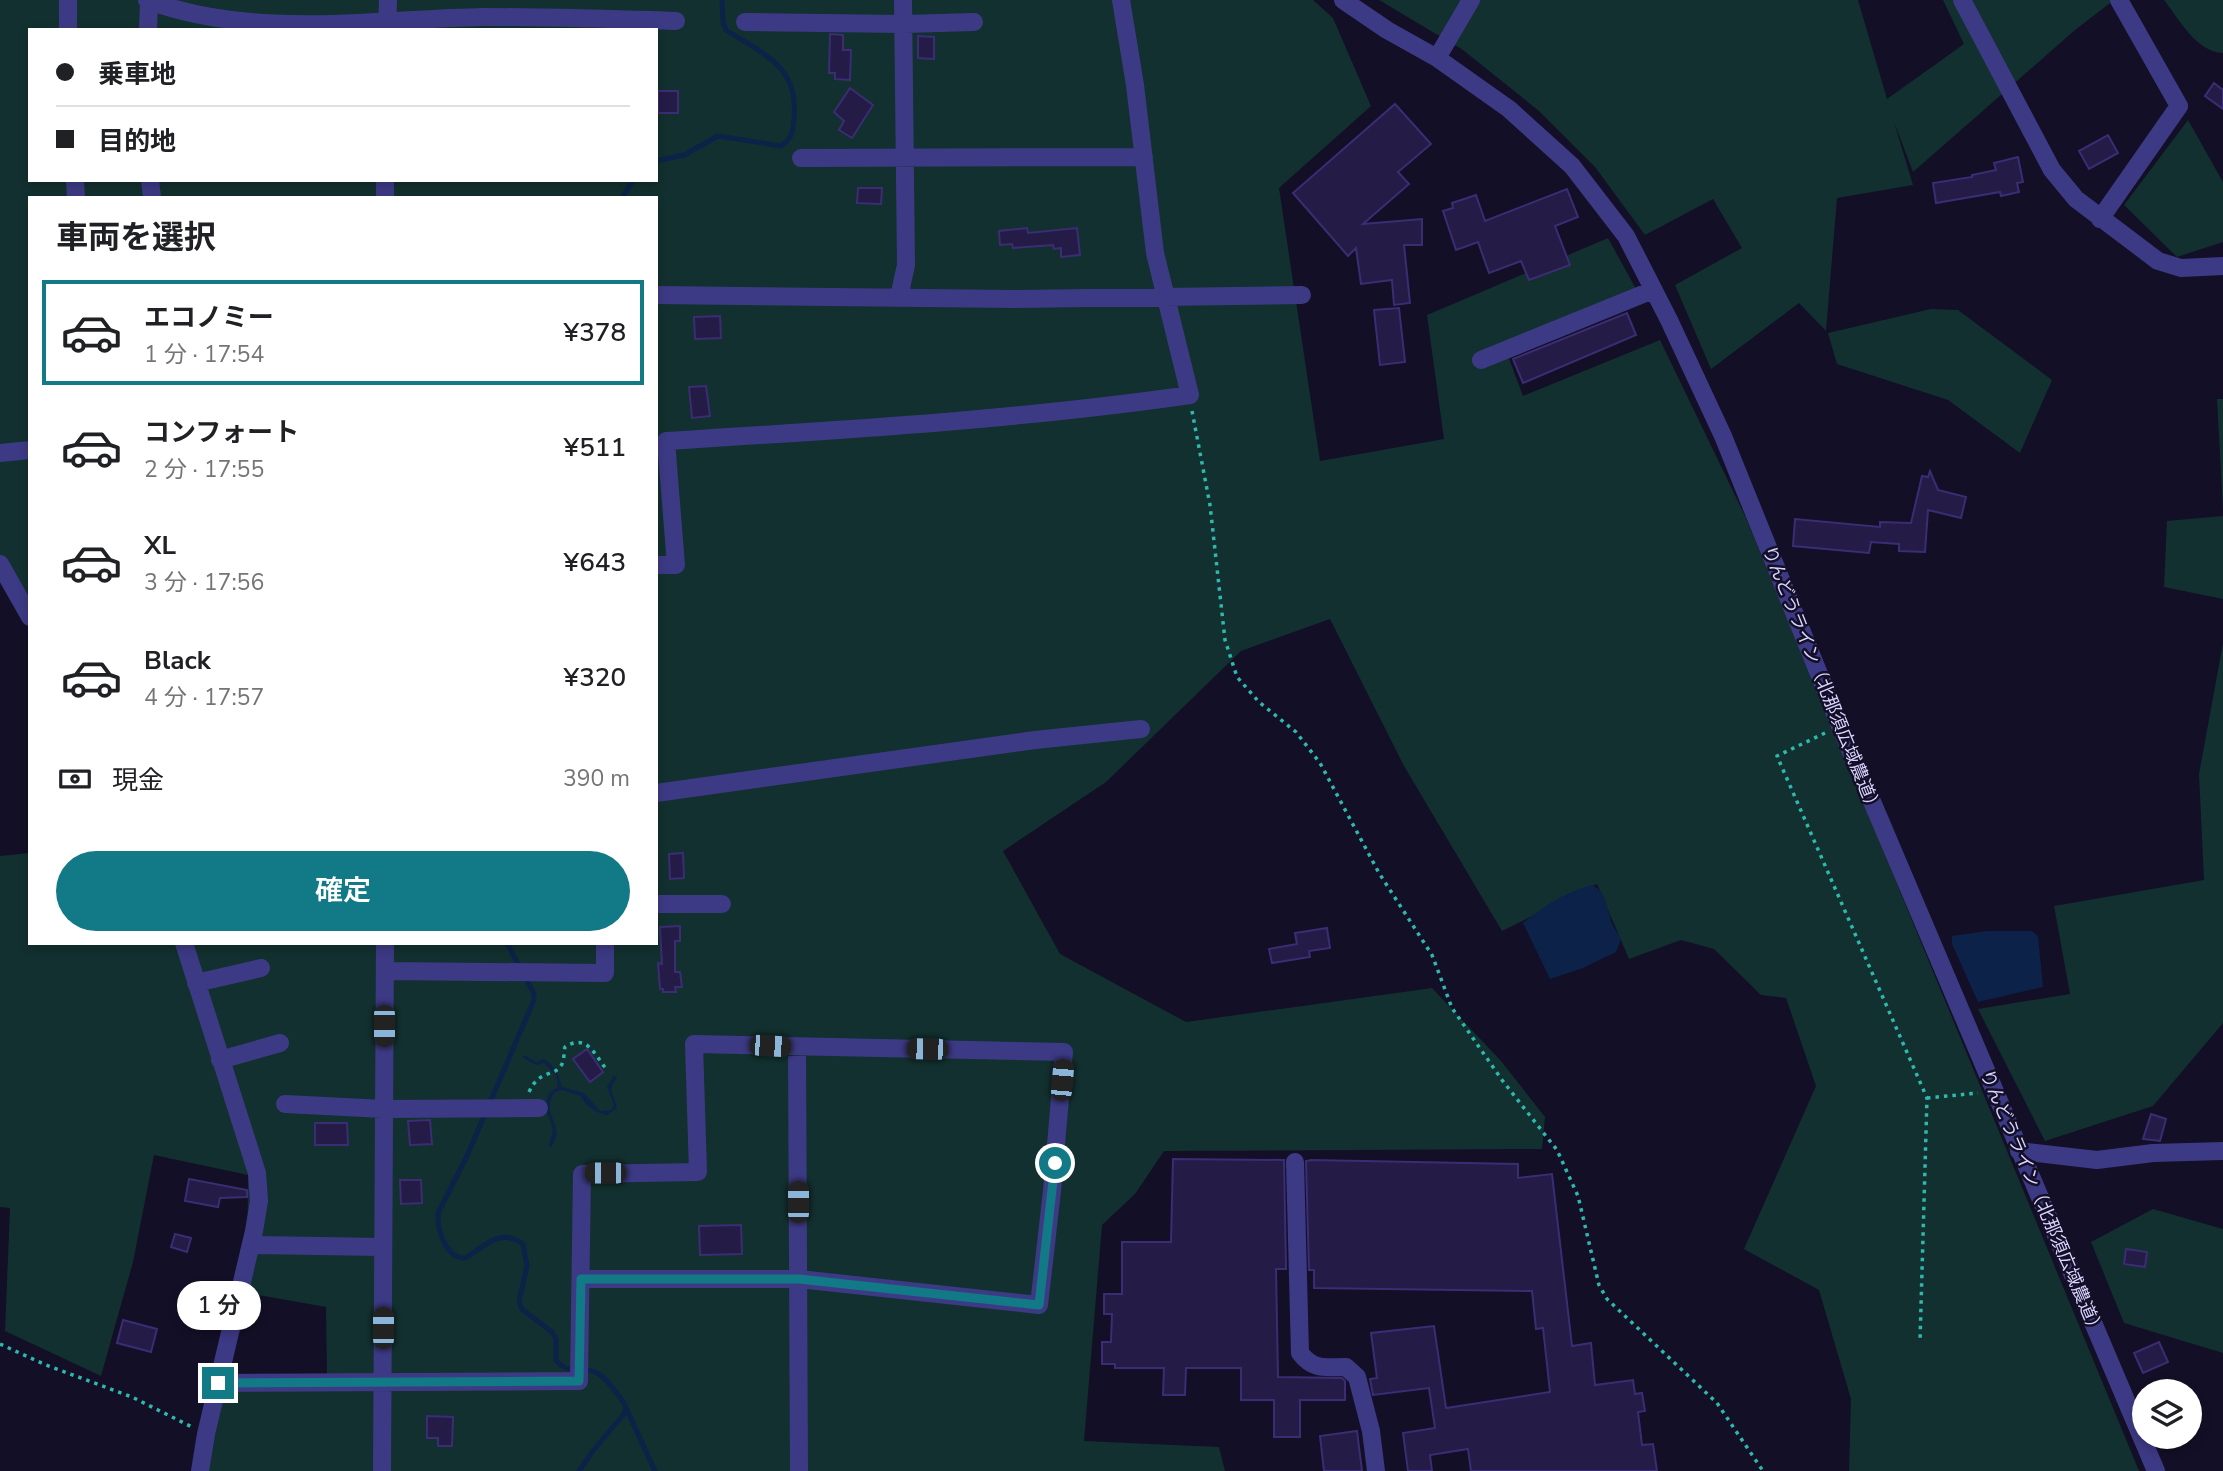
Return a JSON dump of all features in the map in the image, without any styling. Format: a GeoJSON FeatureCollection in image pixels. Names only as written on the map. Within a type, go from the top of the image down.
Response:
{"type":"FeatureCollection","features":[{"type":"Feature","properties":{"kind":"street"},"geometry":{"type":"LineString","coordinates":[[68,0],[68,28]]}},
{"type":"Feature","properties":{"kind":"street"},"geometry":{"type":"LineString","coordinates":[[387,26],[388,0]]}},
{"type":"Feature","properties":{"kind":"street"},"geometry":{"type":"LineString","coordinates":[[899,297],[906,265],[903,0]]}},
{"type":"Feature","properties":{"kind":"street"},"geometry":{"type":"LineString","coordinates":[[658,565],[676,565],[666,441],[923,425],[1090,410],[1190,395],[1155,253],[1135,85],[1121,0]]}},
{"type":"Feature","properties":{"kind":"street","name":"りんどうライン（北那須広域農道）"},"geometry":{"type":"LineString","coordinates":[[1343,0],[1387,30],[1437,58],[1509,109],[1572,166],[1626,236],[1723,436],[1840,726],[2156,1471]]}},
{"type":"Feature","properties":{"kind":"street"},"geometry":{"type":"LineString","coordinates":[[1437,58],[1471,0]]}},
{"type":"Feature","properties":{"kind":"street"},"geometry":{"type":"LineString","coordinates":[[1962,0],[2052,170],[2076,199],[2158,261],[2181,268],[2223,266]]}},
{"type":"Feature","properties":{"kind":"street"},"geometry":{"type":"LineString","coordinates":[[2100,219],[2179,106],[2119,0]]}},
{"type":"Feature","properties":{"kind":"street"},"geometry":{"type":"LineString","coordinates":[[148,28],[148,1],[183,12],[226,20],[279,24],[387,26],[483,17],[676,20]]}},
{"type":"Feature","properties":{"kind":"street"},"geometry":{"type":"LineString","coordinates":[[745,22],[974,22]]}},
{"type":"Feature","properties":{"kind":"street"},"geometry":{"type":"LineString","coordinates":[[801,158],[1144,157]]}},
{"type":"Feature","properties":{"kind":"street"},"geometry":{"type":"LineString","coordinates":[[1480,360],[1653,290]]}},
{"type":"Feature","properties":{"kind":"street"},"geometry":{"type":"LineString","coordinates":[[658,295],[1166,299],[1302,295]]}},
{"type":"Feature","properties":{"kind":"street"},"geometry":{"type":"LineString","coordinates":[[0,453],[28,450]]}},
{"type":"Feature","properties":{"kind":"street"},"geometry":{"type":"LineString","coordinates":[[0,564],[23,593],[28,610]]}},
{"type":"Feature","properties":{"kind":"street"},"geometry":{"type":"LineString","coordinates":[[658,793],[993,746],[1141,729]]}},
{"type":"Feature","properties":{"kind":"street"},"geometry":{"type":"LineString","coordinates":[[658,904],[722,904]]}},
{"type":"Feature","properties":{"kind":"street"},"geometry":{"type":"LineString","coordinates":[[185,945],[257,1173],[258,1201],[251,1245],[206,1434],[200,1471]]}},
{"type":"Feature","properties":{"kind":"street"},"geometry":{"type":"LineString","coordinates":[[382,1471],[385,945]]}},
{"type":"Feature","properties":{"kind":"street"},"geometry":{"type":"LineString","coordinates":[[385,971],[605,973],[605,945]]}},
{"type":"Feature","properties":{"kind":"street"},"geometry":{"type":"LineString","coordinates":[[196,983],[261,968]]}},
{"type":"Feature","properties":{"kind":"street"},"geometry":{"type":"LineString","coordinates":[[220,1060],[280,1042]]}},
{"type":"Feature","properties":{"kind":"street"},"geometry":{"type":"LineString","coordinates":[[218,1383],[579,1381],[582,1174],[698,1172],[694,1045],[1064,1052],[1039,1305],[799,1279],[581,1279]]}},
{"type":"Feature","properties":{"kind":"street"},"geometry":{"type":"LineString","coordinates":[[797,1047],[799,1471]]}},
{"type":"Feature","properties":{"kind":"street"},"geometry":{"type":"LineString","coordinates":[[285,1104],[384,1109],[531,1108]]}},
{"type":"Feature","properties":{"kind":"street"},"geometry":{"type":"LineString","coordinates":[[2019,1151],[2097,1160],[2153,1153],[2223,1151]]}},
{"type":"Feature","properties":{"kind":"street"},"geometry":{"type":"LineString","coordinates":[[1295,1163],[1300,1353],[1308,1363],[1322,1367],[1346,1367],[1357,1377],[1371,1431],[1376,1471]]}},
{"type":"Feature","properties":{"kind":"street"},"geometry":{"type":"LineString","coordinates":[[251,1245],[383,1247]]}},
{"type":"Feature","properties":{"kind":"path"},"geometry":{"type":"LineString","coordinates":[[1190,395],[1210,505],[1225,640],[1237,677],[1259,702],[1296,732],[1320,763],[1379,873],[1433,954],[1452,1008],[1502,1080],[1557,1150],[1578,1196],[1599,1285],[1607,1299],[1717,1403],[1763,1471]]}},
{"type":"Feature","properties":{"kind":"path"},"geometry":{"type":"LineString","coordinates":[[1840,726],[1777,756],[1927,1098],[1920,1341]]}},
{"type":"Feature","properties":{"kind":"path"},"geometry":{"type":"LineString","coordinates":[[531,1108],[534,1081],[541,1075],[557,1070],[562,1064],[565,1047],[575,1041],[582,1041],[589,1047],[607,1070]]}},
{"type":"Feature","properties":{"kind":"path"},"geometry":{"type":"LineString","coordinates":[[1927,1098],[1994,1092]]}},
{"type":"Feature","properties":{"kind":"path"},"geometry":{"type":"LineString","coordinates":[[0,1344],[132,1396],[206,1434]]}},
{"type":"Feature","properties":{"kind":"green space"},"geometry":{"type":"Polygon","coordinates":[[[0,0],[1313,0],[1333,18],[1371,106],[1279,188],[1320,461],[1444,439],[1427,315],[1608,238],[1636,289],[1504,345],[1523,396],[1660,340],[1746,518],[2139,1471],[1849,1471],[1851,1399],[1819,1290],[1744,1249],[1816,1086],[1786,998],[1761,995],[1714,949],[1681,940],[1629,959],[1597,884],[1502,931],[1404,766],[1330,619],[1241,651],[1106,782],[1003,851],[1060,954],[1186,1022],[1432,988],[1501,1061],[1545,1117],[1542,1149],[1164,1151],[1135,1194],[1102,1225],[1084,1441],[1219,1447],[1225,1471],[194,1471],[198,1437],[233,1375],[327,1378],[326,1307],[247,1293],[248,1175],[154,1155],[133,1262],[101,1376],[5,1331],[10,1208],[0,1207],[0,856],[28,853],[28,945],[658,945],[658,196],[28,196],[28,626],[0,582],[0,0]]]}},
{"type":"Feature","properties":{"kind":"green space"},"geometry":{"type":"Polygon","coordinates":[[[1379,0],[1858,0],[1887,99],[1964,44],[1943,0],[2114,0],[2075,30],[1913,172],[1894,122],[1913,185],[1837,198],[1826,331],[1799,303],[1711,369],[1675,285],[1742,248],[1713,199],[1645,235],[1595,167],[1539,111],[1463,50],[1379,0]]]}},
{"type":"Feature","properties":{"kind":"green space"},"geometry":{"type":"Polygon","coordinates":[[[2164,0],[2223,0],[2223,53],[2204,47],[2196,41],[2164,0]]]}},
{"type":"Feature","properties":{"kind":"green space"},"geometry":{"type":"Polygon","coordinates":[[[2188,120],[2223,182],[2223,242],[2177,257],[2124,205],[2188,120]]]}},
{"type":"Feature","properties":{"kind":"green space"},"geometry":{"type":"Polygon","coordinates":[[[1931,309],[1958,310],[2052,380],[2020,453],[1948,400],[1837,364],[1828,333],[1931,309]]]}},
{"type":"Feature","properties":{"kind":"green space"},"geometry":{"type":"Polygon","coordinates":[[[2217,399],[2223,399],[2223,510],[2217,399]]]}},
{"type":"Feature","properties":{"kind":"green space"},"geometry":{"type":"Polygon","coordinates":[[[2223,516],[2223,599],[2164,587],[2167,521],[2223,516]]]}},
{"type":"Feature","properties":{"kind":"green space"},"geometry":{"type":"Polygon","coordinates":[[[2223,643],[2223,1023],[2153,1106],[2045,1141],[1978,1009],[2070,994],[2054,906],[2204,880],[2199,774],[2223,643]]]}},
{"type":"Feature","properties":{"kind":"green space"},"geometry":{"type":"Polygon","coordinates":[[[2153,1209],[2223,1229],[2223,1353],[2124,1323],[2091,1242],[2153,1209]]]}},
{"type":"Feature","properties":{"kind":"water"},"geometry":{"type":"Polygon","coordinates":[[[1593,885],[1603,895],[1621,939],[1616,952],[1583,968],[1550,979],[1523,923],[1556,900],[1593,885]]]}},
{"type":"Feature","properties":{"kind":"water"},"geometry":{"type":"Polygon","coordinates":[[[1987,931],[2032,931],[2038,936],[2043,987],[1978,1002],[1952,944],[1952,936],[1987,931]]]}},
{"type":"Feature","properties":{"kind":"water"},"geometry":{"type":"Polygon","coordinates":[[[524,1055],[536,1062],[544,1059],[556,1071],[562,1087],[584,1093],[600,1111],[611,1110],[614,1105],[607,1087],[614,1075],[617,1078],[611,1090],[617,1108],[607,1115],[603,1114],[585,1103],[580,1096],[562,1090],[555,1092],[550,1107],[556,1133],[555,1140],[551,1147],[549,1146],[553,1129],[545,1106],[549,1093],[558,1087],[556,1075],[544,1063],[536,1065],[522,1057],[524,1055]]]}},
{"type":"Feature","properties":{"kind":"building"},"geometry":{"type":"Polygon","coordinates":[[[830,34],[843,35],[843,50],[851,50],[850,80],[835,79],[835,73],[829,73],[830,34]]]}},
{"type":"Feature","properties":{"kind":"building"},"geometry":{"type":"Polygon","coordinates":[[[918,36],[934,37],[934,59],[918,58],[918,36]]]}},
{"type":"Feature","properties":{"kind":"building"},"geometry":{"type":"Polygon","coordinates":[[[2214,83],[2223,90],[2223,109],[2205,96],[2214,83]]]}},
{"type":"Feature","properties":{"kind":"building"},"geometry":{"type":"Polygon","coordinates":[[[850,88],[873,105],[852,138],[839,130],[844,121],[834,112],[850,88]]]}},
{"type":"Feature","properties":{"kind":"building"},"geometry":{"type":"Polygon","coordinates":[[[658,91],[678,91],[678,113],[658,113],[658,91]]]}},
{"type":"Feature","properties":{"kind":"building"},"geometry":{"type":"Polygon","coordinates":[[[1395,104],[1431,144],[1398,172],[1409,184],[1363,224],[1422,219],[1422,245],[1404,245],[1410,303],[1394,305],[1392,280],[1361,284],[1356,248],[1348,256],[1293,193],[1395,104]]]}},
{"type":"Feature","properties":{"kind":"building"},"geometry":{"type":"Polygon","coordinates":[[[2108,135],[2118,153],[2089,169],[2079,151],[2108,135]]]}},
{"type":"Feature","properties":{"kind":"building"},"geometry":{"type":"Polygon","coordinates":[[[2018,157],[2023,182],[2017,183],[2019,192],[2001,196],[2000,192],[1936,203],[1933,183],[1996,170],[1994,163],[2018,157]]]}},
{"type":"Feature","properties":{"kind":"building"},"geometry":{"type":"Polygon","coordinates":[[[858,188],[882,188],[881,204],[857,203],[858,188]]]}},
{"type":"Feature","properties":{"kind":"building"},"geometry":{"type":"Polygon","coordinates":[[[1567,189],[1578,217],[1555,226],[1570,265],[1529,280],[1521,261],[1489,273],[1478,242],[1456,250],[1443,211],[1453,208],[1452,203],[1476,195],[1485,221],[1567,189]]]}},
{"type":"Feature","properties":{"kind":"building"},"geometry":{"type":"Polygon","coordinates":[[[1027,228],[1028,233],[1077,228],[1080,255],[1061,257],[1061,248],[1054,249],[1053,245],[1013,248],[1012,244],[1000,245],[999,231],[1027,228]]]}},
{"type":"Feature","properties":{"kind":"building"},"geometry":{"type":"Polygon","coordinates":[[[1399,308],[1405,362],[1380,365],[1374,310],[1399,308]]]}},
{"type":"Feature","properties":{"kind":"building"},"geometry":{"type":"Polygon","coordinates":[[[1627,313],[1636,335],[1523,383],[1513,359],[1627,313]]]}},
{"type":"Feature","properties":{"kind":"building"},"geometry":{"type":"Polygon","coordinates":[[[720,316],[721,338],[695,339],[694,317],[720,316]]]}},
{"type":"Feature","properties":{"kind":"building"},"geometry":{"type":"Polygon","coordinates":[[[706,386],[710,416],[692,418],[689,387],[706,386]]]}},
{"type":"Feature","properties":{"kind":"building"},"geometry":{"type":"Polygon","coordinates":[[[1930,471],[1938,490],[1966,497],[1961,518],[1928,510],[1925,552],[1899,551],[1899,544],[1871,542],[1869,553],[1793,546],[1795,519],[1880,527],[1880,522],[1911,523],[1922,476],[1928,477],[1930,471]]]}},
{"type":"Feature","properties":{"kind":"building"},"geometry":{"type":"Polygon","coordinates":[[[683,853],[684,878],[670,879],[669,854],[683,853]]]}},
{"type":"Feature","properties":{"kind":"building"},"geometry":{"type":"Polygon","coordinates":[[[680,926],[680,941],[675,941],[675,972],[680,972],[682,987],[675,987],[676,992],[663,992],[663,989],[660,989],[658,963],[662,964],[660,927],[680,926]]]}},
{"type":"Feature","properties":{"kind":"building"},"geometry":{"type":"Polygon","coordinates":[[[1327,928],[1330,948],[1309,951],[1310,957],[1272,963],[1269,949],[1297,944],[1295,933],[1327,928]]]}},
{"type":"Feature","properties":{"kind":"building"},"geometry":{"type":"Polygon","coordinates":[[[587,1049],[603,1072],[590,1082],[573,1059],[587,1049]]]}},
{"type":"Feature","properties":{"kind":"building"},"geometry":{"type":"Polygon","coordinates":[[[2151,1114],[2166,1119],[2160,1141],[2143,1139],[2151,1114]]]}},
{"type":"Feature","properties":{"kind":"building"},"geometry":{"type":"Polygon","coordinates":[[[430,1120],[432,1144],[410,1145],[408,1121],[430,1120]]]}},
{"type":"Feature","properties":{"kind":"building"},"geometry":{"type":"Polygon","coordinates":[[[315,1123],[347,1123],[348,1145],[315,1145],[315,1123]]]}},
{"type":"Feature","properties":{"kind":"building"},"geometry":{"type":"Polygon","coordinates":[[[1173,1159],[1284,1160],[1286,1269],[1276,1269],[1278,1377],[1342,1378],[1345,1381],[1345,1400],[1300,1400],[1300,1437],[1274,1437],[1274,1400],[1241,1400],[1241,1368],[1186,1368],[1185,1395],[1163,1395],[1164,1368],[1115,1368],[1115,1364],[1102,1364],[1102,1342],[1111,1342],[1112,1314],[1104,1314],[1104,1294],[1122,1294],[1122,1242],[1171,1242],[1173,1159]]]}},
{"type":"Feature","properties":{"kind":"building"},"geometry":{"type":"Polygon","coordinates":[[[1306,1161],[1518,1164],[1518,1178],[1552,1174],[1572,1346],[1591,1343],[1595,1385],[1633,1380],[1635,1394],[1642,1393],[1645,1411],[1638,1412],[1642,1445],[1653,1444],[1657,1471],[1471,1471],[1468,1449],[1430,1455],[1432,1471],[1408,1471],[1403,1433],[1435,1428],[1429,1388],[1373,1395],[1370,1379],[1377,1378],[1371,1333],[1434,1326],[1446,1408],[1550,1392],[1543,1328],[1536,1329],[1532,1291],[1314,1288],[1314,1270],[1309,1270],[1306,1161]]]}},
{"type":"Feature","properties":{"kind":"building"},"geometry":{"type":"Polygon","coordinates":[[[189,1179],[247,1190],[247,1197],[220,1198],[218,1207],[185,1201],[189,1179]]]}},
{"type":"Feature","properties":{"kind":"building"},"geometry":{"type":"Polygon","coordinates":[[[400,1180],[421,1180],[422,1203],[401,1204],[400,1180]]]}},
{"type":"Feature","properties":{"kind":"building"},"geometry":{"type":"Polygon","coordinates":[[[741,1225],[742,1254],[700,1255],[699,1226],[741,1225]]]}},
{"type":"Feature","properties":{"kind":"building"},"geometry":{"type":"Polygon","coordinates":[[[175,1234],[191,1238],[187,1252],[171,1247],[175,1234]]]}},
{"type":"Feature","properties":{"kind":"building"},"geometry":{"type":"Polygon","coordinates":[[[2126,1249],[2147,1252],[2145,1267],[2124,1264],[2126,1249]]]}},
{"type":"Feature","properties":{"kind":"building"},"geometry":{"type":"Polygon","coordinates":[[[123,1320],[157,1329],[151,1352],[117,1343],[123,1320]]]}},
{"type":"Feature","properties":{"kind":"building"},"geometry":{"type":"Polygon","coordinates":[[[2159,1342],[2168,1362],[2143,1373],[2134,1353],[2159,1342]]]}},
{"type":"Feature","properties":{"kind":"building"},"geometry":{"type":"Polygon","coordinates":[[[427,1416],[453,1417],[452,1446],[438,1446],[438,1438],[427,1438],[427,1416]]]}},
{"type":"Feature","properties":{"kind":"building"},"geometry":{"type":"Polygon","coordinates":[[[1357,1431],[1362,1471],[1324,1471],[1320,1436],[1357,1431]]]}},
{"type":"Feature","properties":{"kind":"waterway"},"geometry":{"type":"LineString","coordinates":[[658,161],[684,155],[718,136],[781,146],[791,134],[794,100],[785,74],[766,55],[726,30],[722,0]]}},
{"type":"Feature","properties":{"kind":"waterway"},"geometry":{"type":"LineString","coordinates":[[623,196],[632,182]]}},
{"type":"Feature","properties":{"kind":"waterway"},"geometry":{"type":"LineString","coordinates":[[508,945],[520,968]]}},
{"type":"Feature","properties":{"kind":"waterway"},"geometry":{"type":"LineString","coordinates":[[525,977],[534,994],[534,1000],[467,1156],[438,1213],[438,1220],[444,1242],[448,1249],[459,1257],[466,1258],[487,1243],[500,1238],[515,1239],[523,1244],[527,1266],[519,1302],[522,1309],[553,1333],[556,1339],[556,1360],[561,1365],[597,1373],[608,1382],[624,1403],[624,1414],[579,1471]]}},
{"type":"Feature","properties":{"kind":"waterway"},"geometry":{"type":"LineString","coordinates":[[626,1408],[655,1471]]}},
{"type":"Feature","properties":{"kind":"route"},"geometry":{"type":"LineString","coordinates":[[218,1383],[579,1381],[581,1279],[799,1279],[1039,1305],[1055,1163]]}}]}
